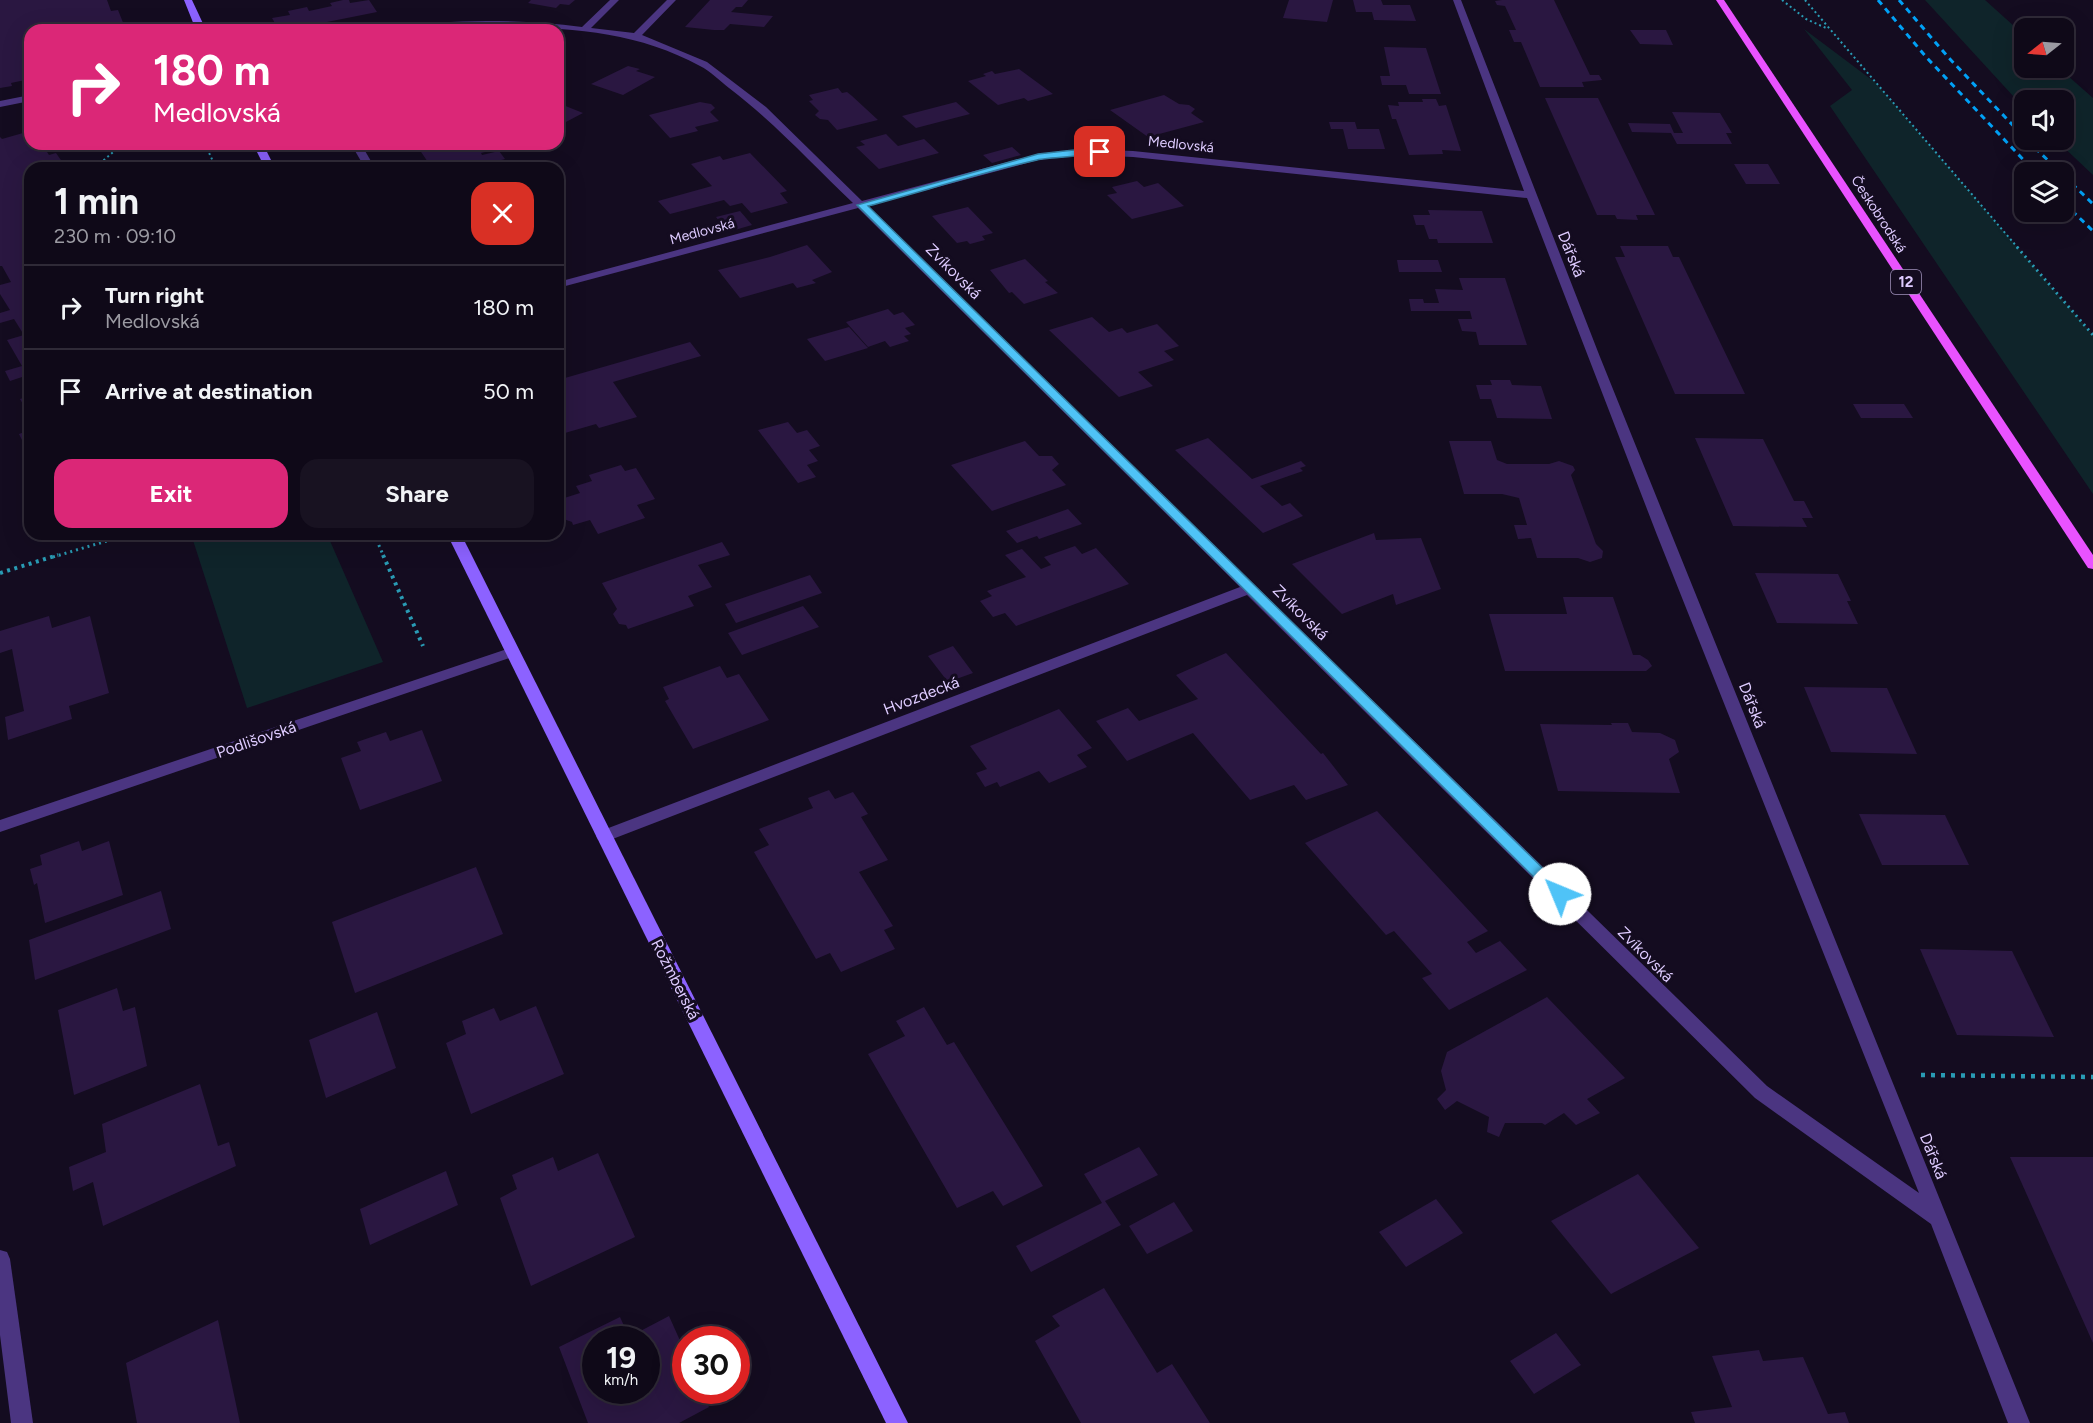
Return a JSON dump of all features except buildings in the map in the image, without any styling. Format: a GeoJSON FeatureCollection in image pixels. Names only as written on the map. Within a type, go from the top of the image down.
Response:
{"type":"FeatureCollection","features":[{"type":"Feature","properties":{"kind":"main road","name":"Českobrodská"},"geometry":{"type":"LineString","coordinates":[[1720,0],[2093,565]]}},
{"type":"Feature","properties":{"kind":"street"},"geometry":{"type":"LineString","coordinates":[[188,0],[198,24]]}},
{"type":"Feature","properties":{"kind":"street"},"geometry":{"type":"LineString","coordinates":[[564,28],[585,29],[615,0]]}},
{"type":"Feature","properties":{"kind":"street"},"geometry":{"type":"LineString","coordinates":[[636,36],[672,0]]}},
{"type":"Feature","properties":{"kind":"street","name":"Dářská"},"geometry":{"type":"LineString","coordinates":[[1457,0],[1529,195],[2019,1423]]}},
{"type":"Feature","properties":{"kind":"street"},"geometry":{"type":"LineString","coordinates":[[464,24],[512,24]]}},
{"type":"Feature","properties":{"kind":"street","name":"Zvíkovská"},"geometry":{"type":"LineString","coordinates":[[585,29],[636,36],[704,64],[769,114],[1761,1092],[1939,1218]]}},
{"type":"Feature","properties":{"kind":"street"},"geometry":{"type":"LineString","coordinates":[[0,104],[24,99]]}},
{"type":"Feature","properties":{"kind":"street","name":"Medlovská"},"geometry":{"type":"LineString","coordinates":[[564,283],[1038,157],[1083,152],[1133,154],[1529,195]]}},
{"type":"Feature","properties":{"kind":"street","name":"Rožmberská"},"geometry":{"type":"LineString","coordinates":[[457,540],[897,1423]]}},
{"type":"Feature","properties":{"kind":"street","name":"Hvozdecká"},"geometry":{"type":"LineString","coordinates":[[604,836],[1251,588]]}},
{"type":"Feature","properties":{"kind":"street","name":"Podlišovská"},"geometry":{"type":"LineString","coordinates":[[0,826],[513,652]]}},
{"type":"Feature","properties":{"kind":"street"},"geometry":{"type":"LineString","coordinates":[[0,1259],[22,1423]]}},
{"type":"Feature","properties":{"kind":"path"},"geometry":{"type":"LineString","coordinates":[[1782,0],[1806,19],[1829,30]]}},
{"type":"Feature","properties":{"kind":"path"},"geometry":{"type":"LineString","coordinates":[[1805,0],[2093,335]]}},
{"type":"Feature","properties":{"kind":"path"},"geometry":{"type":"LineString","coordinates":[[101,162],[116,150]]}},
{"type":"Feature","properties":{"kind":"path"},"geometry":{"type":"LineString","coordinates":[[0,573],[110,540]]}},
{"type":"Feature","properties":{"kind":"path"},"geometry":{"type":"LineString","coordinates":[[377,540],[437,677]]}},
{"type":"Feature","properties":{"kind":"path"},"geometry":{"type":"LineString","coordinates":[[1881,1074],[2093,1077]]}},
{"type":"Feature","properties":{"kind":"shaded area"},"geometry":{"type":"Polygon","coordinates":[[[1925,0],[1985,0],[2014,26],[2014,78],[2070,78],[2093,98],[2093,175],[2067,150],[2074,150],[2074,90],[2014,90],[2014,97],[1925,0]]]}},
{"type":"Feature","properties":{"kind":"shaded area"},"geometry":{"type":"Polygon","coordinates":[[[1804,29],[1876,83],[2093,335],[2093,494],[1830,106],[1852,90],[1804,29]]]}},
{"type":"Feature","properties":{"kind":"shaded area"},"geometry":{"type":"Polygon","coordinates":[[[193,540],[330,540],[383,662],[247,708],[193,540]]]}},
{"type":"Feature","properties":{"kind":"railway"},"geometry":{"type":"LineString","coordinates":[[1878,0],[1927,58],[2026,162]]}},
{"type":"Feature","properties":{"kind":"railway"},"geometry":{"type":"LineString","coordinates":[[1899,0],[1948,57],[2014,126]]}},
{"type":"Feature","properties":{"kind":"railway"},"geometry":{"type":"LineString","coordinates":[[2037,150],[2050,162]]}},
{"type":"Feature","properties":{"kind":"railway"},"geometry":{"type":"LineString","coordinates":[[2074,186],[2093,204]]}},
{"type":"Feature","properties":{"kind":"railway"},"geometry":{"type":"LineString","coordinates":[[2074,213],[2093,231]]}},
{"type":"Feature","properties":{"kind":"route"},"geometry":{"type":"LineString","coordinates":[[1100,152],[1038,157],[861,205],[1560,894]]}}]}
